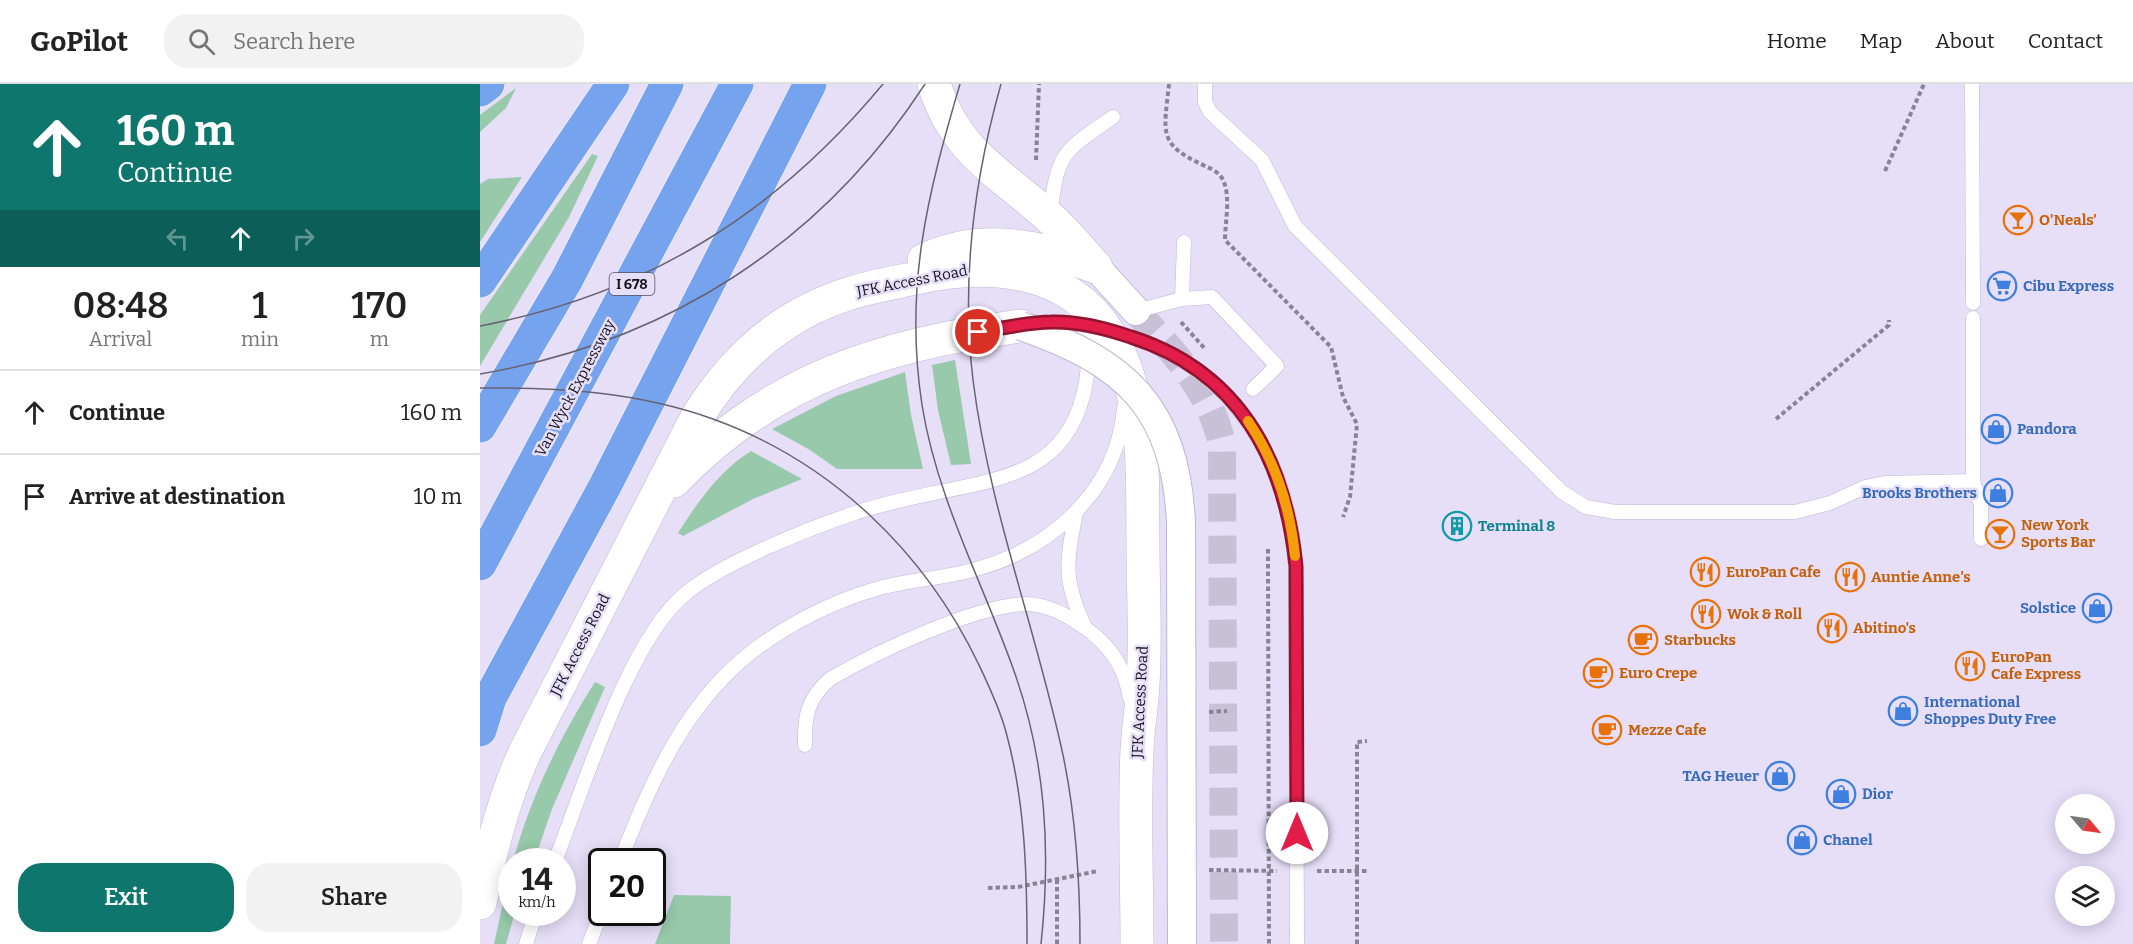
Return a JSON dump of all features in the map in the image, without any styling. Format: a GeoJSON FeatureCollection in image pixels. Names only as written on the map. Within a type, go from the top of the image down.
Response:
{"type":"FeatureCollection","features":[{"type":"Feature","properties":{"kind":"highway"},"geometry":{"type":"LineString","coordinates":[[480,90],[488,84]]}},
{"type":"Feature","properties":{"kind":"highway"},"geometry":{"type":"LineString","coordinates":[[480,281],[613,84]]}},
{"type":"Feature","properties":{"kind":"highway"},"geometry":{"type":"LineString","coordinates":[[480,442],[667,84]]}},
{"type":"Feature","properties":{"kind":"highway","name":"Van Wyck Expressway"},"geometry":{"type":"LineString","coordinates":[[480,564],[737,84]]}},
{"type":"Feature","properties":{"kind":"highway"},"geometry":{"type":"LineString","coordinates":[[480,730],[490,698],[605,486],[810,84]]}},
{"type":"Feature","properties":{"kind":"highway"},"geometry":{"type":"LineString","coordinates":[[480,426],[567,279]]}},
{"type":"Feature","properties":{"kind":"street"},"geometry":{"type":"LineString","coordinates":[[934,84],[949,123],[963,142],[996,174],[1050,218],[1136,311]]}},
{"type":"Feature","properties":{"kind":"street"},"geometry":{"type":"LineString","coordinates":[[851,293],[945,250],[982,244],[1010,244],[1035,248],[1096,267]]}},
{"type":"Feature","properties":{"kind":"street","name":"JFK Access Road"},"geometry":{"type":"LineString","coordinates":[[480,903],[493,844],[517,770],[696,419],[722,379],[738,361],[776,329],[823,303],[851,293],[940,273],[983,268],[1023,274],[1059,288],[1091,310],[1113,341],[1128,374],[1139,425],[1143,480],[1144,682],[1137,750],[1137,944]]}},
{"type":"Feature","properties":{"kind":"street"},"geometry":{"type":"LineString","coordinates":[[654,502],[723,435],[801,384],[860,360],[893,350],[957,334],[1021,326],[1080,348],[1096,357],[1122,378],[1137,394],[1157,423],[1172,455],[1177,477],[1181,522],[1182,944]]}},
{"type":"Feature","properties":{"kind":"lane"},"geometry":{"type":"LineString","coordinates":[[1205,84],[1205,102],[1210,112],[1262,160],[1295,226],[1562,492],[1586,507],[1615,512],[1796,512],[1814,508],[1875,485],[1973,481]]}},
{"type":"Feature","properties":{"kind":"lane"},"geometry":{"type":"LineString","coordinates":[[1972,84],[1973,303]]}},
{"type":"Feature","properties":{"kind":"lane"},"geometry":{"type":"LineString","coordinates":[[1050,218],[1056,170],[1061,159],[1077,142],[1113,117]]}},
{"type":"Feature","properties":{"kind":"lane"},"geometry":{"type":"LineString","coordinates":[[1182,299],[1184,242]]}},
{"type":"Feature","properties":{"kind":"lane"},"geometry":{"type":"LineString","coordinates":[[560,848],[613,712],[636,663],[658,624],[683,595],[710,576],[816,528],[889,504],[1008,478],[1044,459],[1059,445],[1080,410],[1088,368],[1088,346],[1079,316],[1059,288]]}},
{"type":"Feature","properties":{"kind":"lane"},"geometry":{"type":"LineString","coordinates":[[1136,311],[1182,299],[1212,297],[1277,366],[1253,389]]}},
{"type":"Feature","properties":{"kind":"lane"},"geometry":{"type":"LineString","coordinates":[[1973,318],[1973,481],[1981,505],[1981,539]]}},
{"type":"Feature","properties":{"kind":"lane"},"geometry":{"type":"LineString","coordinates":[[1021,326],[1049,322],[1085,324],[1145,341],[1179,358],[1212,381],[1236,405],[1256,432],[1278,478],[1290,522],[1296,566],[1297,944]]}},
{"type":"Feature","properties":{"kind":"lane"},"geometry":{"type":"LineString","coordinates":[[625,848],[651,783],[683,728],[719,682],[759,647],[813,615],[873,590],[899,582],[969,571],[998,561],[1042,540],[1076,513],[1100,482],[1118,444],[1128,374]]}},
{"type":"Feature","properties":{"kind":"lane"},"geometry":{"type":"LineString","coordinates":[[1076,513],[1069,550],[1068,579],[1071,598],[1085,627]]}},
{"type":"Feature","properties":{"kind":"lane"},"geometry":{"type":"LineString","coordinates":[[805,745],[808,706],[824,684],[845,670],[943,626],[994,610],[1026,604],[1055,611],[1085,627],[1108,648],[1124,670],[1137,750]]}},
{"type":"Feature","properties":{"kind":"lane"},"geometry":{"type":"LineString","coordinates":[[526,944],[532,926]]}},
{"type":"Feature","properties":{"kind":"lane"},"geometry":{"type":"LineString","coordinates":[[589,944],[596,926]]}},
{"type":"Feature","properties":{"kind":"path"},"geometry":{"type":"LineString","coordinates":[[1036,160],[1039,84]]}},
{"type":"Feature","properties":{"kind":"path"},"geometry":{"type":"LineString","coordinates":[[1169,84],[1167,140],[1174,149],[1214,170],[1223,179],[1226,192],[1225,240],[1331,347],[1343,397],[1357,424],[1350,497],[1343,518]]}},
{"type":"Feature","properties":{"kind":"path"},"geometry":{"type":"LineString","coordinates":[[1885,171],[1924,84]]}},
{"type":"Feature","properties":{"kind":"path"},"geometry":{"type":"LineString","coordinates":[[1776,419],[1889,325],[1889,320]]}},
{"type":"Feature","properties":{"kind":"path"},"geometry":{"type":"LineString","coordinates":[[1268,549],[1269,944]]}},
{"type":"Feature","properties":{"kind":"path"},"geometry":{"type":"LineString","coordinates":[[1358,944],[1356,742],[1367,741]]}},
{"type":"Feature","properties":{"kind":"path"},"geometry":{"type":"LineString","coordinates":[[1200,870],[1280,871]]}},
{"type":"Feature","properties":{"kind":"path"},"geometry":{"type":"LineString","coordinates":[[988,888],[1018,887],[1098,871]]}},
{"type":"Feature","properties":{"kind":"path"},"geometry":{"type":"LineString","coordinates":[[1314,871],[1368,871]]}},
{"type":"Feature","properties":{"kind":"path"},"geometry":{"type":"LineString","coordinates":[[1057,944],[1058,879]]}},
{"type":"Feature","properties":{"kind":"green space"},"geometry":{"type":"Polygon","coordinates":[[[516,88],[506,108],[480,132],[480,115],[516,88]]]}},
{"type":"Feature","properties":{"kind":"green space"},"geometry":{"type":"Polygon","coordinates":[[[592,154],[598,156],[569,217],[480,366],[480,315],[592,154]]]}},
{"type":"Feature","properties":{"kind":"green space"},"geometry":{"type":"Polygon","coordinates":[[[522,177],[480,242],[480,184],[488,179],[522,177]]]}},
{"type":"Feature","properties":{"kind":"green space"},"geometry":{"type":"Polygon","coordinates":[[[955,360],[971,464],[951,465],[938,410],[932,365],[955,360]]]}},
{"type":"Feature","properties":{"kind":"green space"},"geometry":{"type":"Polygon","coordinates":[[[905,372],[911,415],[923,469],[837,469],[810,450],[772,429],[836,396],[905,372]]]}},
{"type":"Feature","properties":{"kind":"green space"},"geometry":{"type":"Polygon","coordinates":[[[751,451],[802,479],[753,499],[683,536],[678,533],[719,477],[751,451]]]}},
{"type":"Feature","properties":{"kind":"green space"},"geometry":{"type":"Polygon","coordinates":[[[595,682],[605,687],[552,809],[538,848],[517,848],[537,791],[570,725],[595,682]]]}},
{"type":"Feature","properties":{"kind":"green space"},"geometry":{"type":"Polygon","coordinates":[[[674,895],[731,896],[730,944],[655,944],[662,926],[666,926],[666,916],[674,895]]]}},
{"type":"Feature","properties":{"kind":"green space"},"geometry":{"type":"Polygon","coordinates":[[[498,926],[511,926],[506,944],[494,944],[498,926]]]}},
{"type":"Feature","properties":{"kind":"tunnel"},"geometry":{"type":"LineString","coordinates":[[1136,311],[1176,357],[1199,389],[1209,406],[1222,444],[1224,944]]}},
{"type":"Feature","properties":{"kind":"tram line"},"geometry":{"type":"LineString","coordinates":[[480,326],[541,312],[598,293],[652,270],[704,242],[752,209],[798,172],[842,130],[883,84]]}},
{"type":"Feature","properties":{"kind":"tram line"},"geometry":{"type":"LineString","coordinates":[[480,374],[549,359],[614,338],[676,310],[734,277],[788,238],[838,192],[884,141],[925,84]]}},
{"type":"Feature","properties":{"kind":"tram line"},"geometry":{"type":"LineString","coordinates":[[960,84],[938,165],[922,243],[917,282],[917,362],[922,405],[938,474],[1014,671],[1033,738],[1039,772],[1045,840],[1046,874],[1041,944]]}},
{"type":"Feature","properties":{"kind":"tram line"},"geometry":{"type":"LineString","coordinates":[[1001,84],[984,157],[972,231],[969,305],[973,380],[980,428],[1001,522],[1063,755],[1076,849],[1080,944]]}},
{"type":"Feature","properties":{"kind":"tram line"},"geometry":{"type":"LineString","coordinates":[[480,388],[598,393],[656,403],[713,419],[756,437],[797,460],[835,486],[870,516],[902,549],[931,585],[957,624],[979,665],[1001,715],[1012,758],[1021,811],[1027,944]]}},
{"type":"Feature","properties":{"kind":"slow traffic"},"geometry":{"type":"LineString","coordinates":[[1248,421],[1268,455],[1286,500],[1295,556]]}},
{"type":"Feature","properties":{"kind":"place","name":"O'Neals'"},"geometry":{"type":"Point","coordinates":[2018,220]}},
{"type":"Feature","properties":{"kind":"place","name":"Cibu Express"},"geometry":{"type":"Point","coordinates":[2002,286]}},
{"type":"Feature","properties":{"kind":"place","name":"Pandora"},"geometry":{"type":"Point","coordinates":[1996,429]}},
{"type":"Feature","properties":{"kind":"place","name":"Brooks Brothers"},"geometry":{"type":"Point","coordinates":[1998,493]}},
{"type":"Feature","properties":{"kind":"place","name":"Terminal 8"},"geometry":{"type":"Point","coordinates":[1457,526]}},
{"type":"Feature","properties":{"kind":"place","name":"New York Sports Bar"},"geometry":{"type":"Point","coordinates":[2000,534]}},
{"type":"Feature","properties":{"kind":"place","name":"EuroPan Cafe"},"geometry":{"type":"Point","coordinates":[1705,572]}},
{"type":"Feature","properties":{"kind":"place","name":"Auntie Anne's"},"geometry":{"type":"Point","coordinates":[1850,577]}},
{"type":"Feature","properties":{"kind":"place","name":"Solstice"},"geometry":{"type":"Point","coordinates":[2097,608]}},
{"type":"Feature","properties":{"kind":"place","name":"Wok & Roll"},"geometry":{"type":"Point","coordinates":[1706,614]}},
{"type":"Feature","properties":{"kind":"place","name":"Abitino's"},"geometry":{"type":"Point","coordinates":[1832,628]}},
{"type":"Feature","properties":{"kind":"place","name":"Starbucks"},"geometry":{"type":"Point","coordinates":[1643,640]}},
{"type":"Feature","properties":{"kind":"place","name":"EuroPan Cafe Express"},"geometry":{"type":"Point","coordinates":[1970,666]}},
{"type":"Feature","properties":{"kind":"place","name":"Euro Crepe"},"geometry":{"type":"Point","coordinates":[1598,673]}},
{"type":"Feature","properties":{"kind":"place","name":"International Shoppes Duty Free"},"geometry":{"type":"Point","coordinates":[1903,711]}},
{"type":"Feature","properties":{"kind":"place","name":"Mezze Cafe"},"geometry":{"type":"Point","coordinates":[1607,730]}},
{"type":"Feature","properties":{"kind":"place","name":"TAG Heuer"},"geometry":{"type":"Point","coordinates":[1780,776]}},
{"type":"Feature","properties":{"kind":"place","name":"Dior"},"geometry":{"type":"Point","coordinates":[1841,794]}},
{"type":"Feature","properties":{"kind":"place","name":"Chanel"},"geometry":{"type":"Point","coordinates":[1802,840]}},
{"type":"Feature","properties":{"kind":"route"},"geometry":{"type":"LineString","coordinates":[[978,332],[1049,322],[1085,324],[1145,341],[1179,358],[1212,381],[1243,413],[1256,432],[1286,500],[1294,543],[1297,833]]}}]}
